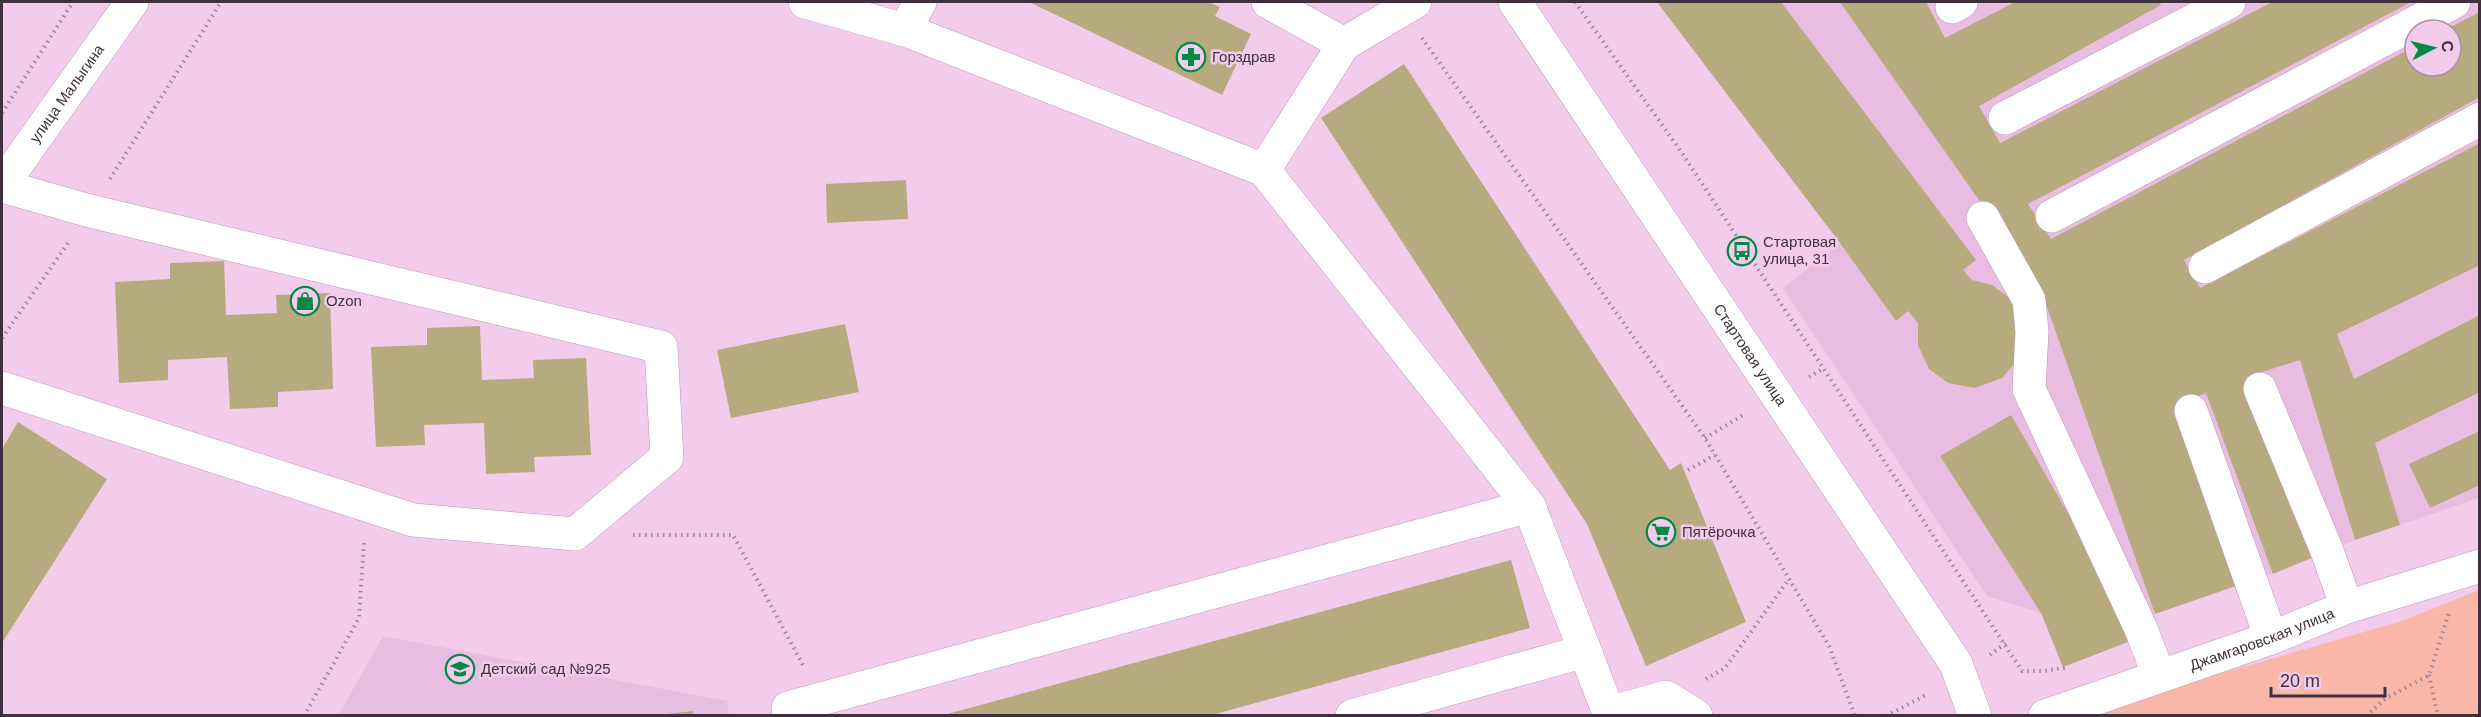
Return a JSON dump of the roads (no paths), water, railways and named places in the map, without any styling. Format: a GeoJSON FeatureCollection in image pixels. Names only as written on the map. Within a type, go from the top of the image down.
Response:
{"type":"FeatureCollection","features":[{"type":"Feature","properties":{"kind":"street","name":"улица Малыгина"},"geometry":{"type":"LineString","coordinates":[[2,186],[132,2]]}},
{"type":"Feature","properties":{"kind":"street"},"geometry":{"type":"LineString","coordinates":[[805,2],[905,30],[1264,170],[1529,506],[1610,714],[1666,697],[1696,716]]}},
{"type":"Feature","properties":{"kind":"street"},"geometry":{"type":"LineString","coordinates":[[905,30],[920,2]]}},
{"type":"Feature","properties":{"kind":"street"},"geometry":{"type":"LineString","coordinates":[[1268,2],[1344,45]]}},
{"type":"Feature","properties":{"kind":"street","name":"Стартовая улица"},"geometry":{"type":"LineString","coordinates":[[1515,2],[1956,664],[1975,716]]}},
{"type":"Feature","properties":{"kind":"street"},"geometry":{"type":"LineString","coordinates":[[2005,118],[2177,14],[2229,2]]}},
{"type":"Feature","properties":{"kind":"street"},"geometry":{"type":"LineString","coordinates":[[2052,216],[2454,2]]}},
{"type":"Feature","properties":{"kind":"street"},"geometry":{"type":"LineString","coordinates":[[1264,170],[1344,45],[1409,5]]}},
{"type":"Feature","properties":{"kind":"street"},"geometry":{"type":"LineString","coordinates":[[2205,267],[2480,119]]}},
{"type":"Feature","properties":{"kind":"street"},"geometry":{"type":"LineString","coordinates":[[2,186],[90,211],[662,347],[667,458],[575,534],[413,520],[2,388]]}},
{"type":"Feature","properties":{"kind":"street"},"geometry":{"type":"LineString","coordinates":[[1983,218],[2029,300],[2032,332],[2029,389],[2141,629],[2158,676]]}},
{"type":"Feature","properties":{"kind":"street"},"geometry":{"type":"LineString","coordinates":[[2260,389],[2327,551],[2347,607]]}},
{"type":"Feature","properties":{"kind":"street"},"geometry":{"type":"LineString","coordinates":[[2192,411],[2271,638]]}},
{"type":"Feature","properties":{"kind":"street"},"geometry":{"type":"LineString","coordinates":[[790,716],[788,708],[1529,506]]}},
{"type":"Feature","properties":{"kind":"street","name":"Джамгаровская улица"},"geometry":{"type":"LineString","coordinates":[[2045,716],[2271,638],[2347,607],[2480,566]]}},
{"type":"Feature","properties":{"kind":"street"},"geometry":{"type":"LineString","coordinates":[[1352,716],[1585,651]]}},
{"type":"Feature","properties":{"kind":"place","name":"Горздрав"},"geometry":{"type":"Point","coordinates":[1191,57]}},
{"type":"Feature","properties":{"kind":"place","name":"Стартовая улица, 31"},"geometry":{"type":"Point","coordinates":[1742,251]}},
{"type":"Feature","properties":{"kind":"place","name":"Ozon"},"geometry":{"type":"Point","coordinates":[305,301]}},
{"type":"Feature","properties":{"kind":"place","name":"Пятёрочка"},"geometry":{"type":"Point","coordinates":[1661,532]}},
{"type":"Feature","properties":{"kind":"place","name":"Детский сад №925"},"geometry":{"type":"Point","coordinates":[460,669]}}]}
